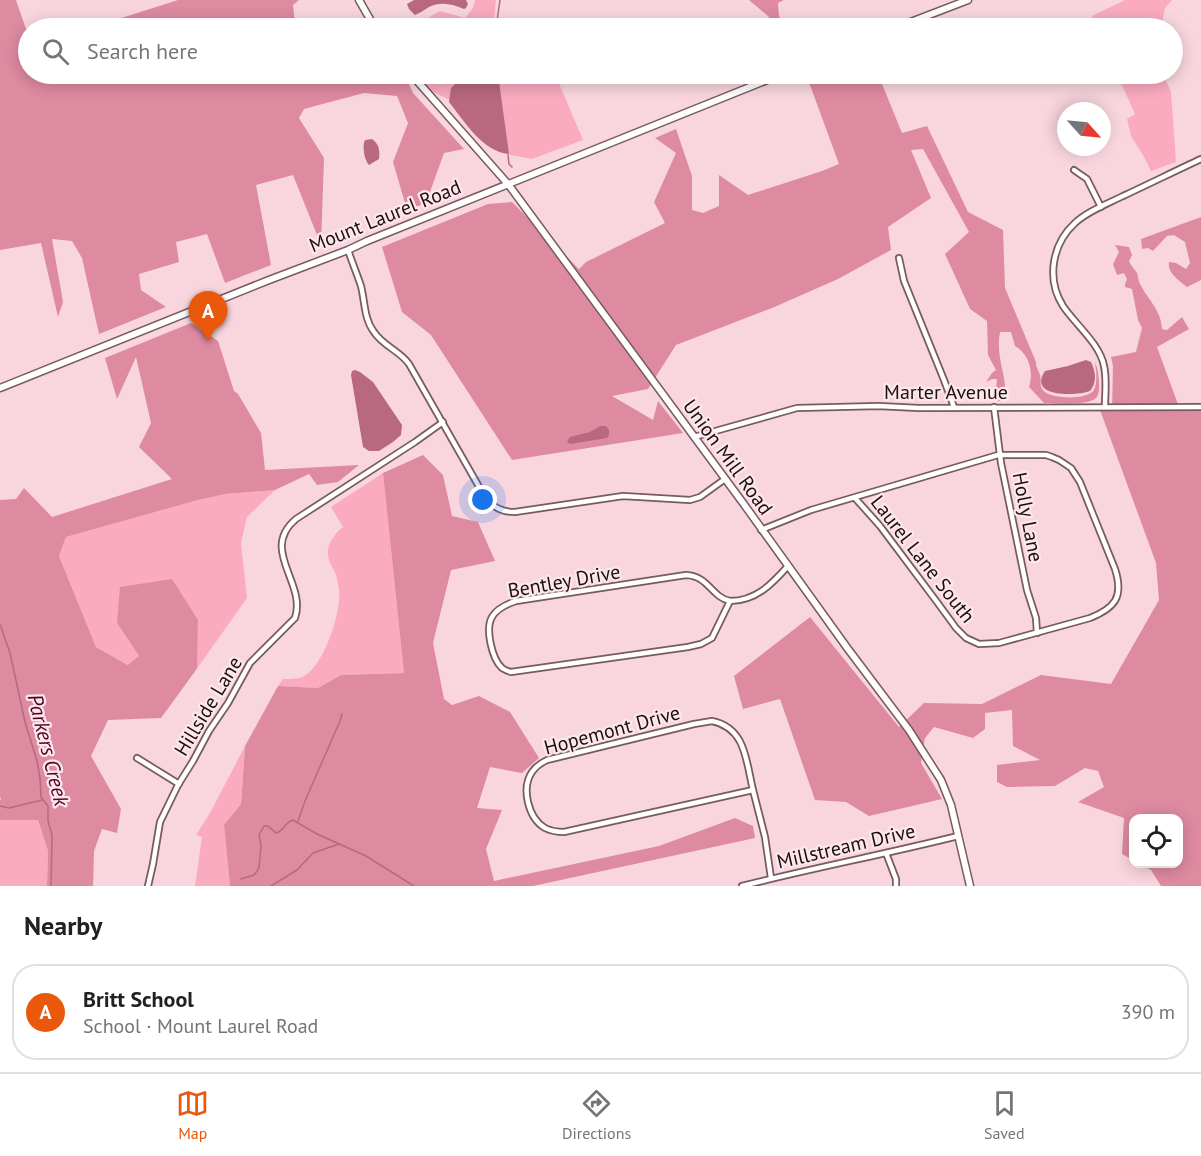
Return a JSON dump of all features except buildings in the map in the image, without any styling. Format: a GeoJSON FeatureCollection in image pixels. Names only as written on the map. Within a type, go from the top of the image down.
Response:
{"type":"FeatureCollection","features":[{"type":"Feature","properties":{"kind":"street"},"geometry":{"type":"LineString","coordinates":[[359,0],[369,18]]}},
{"type":"Feature","properties":{"kind":"street"},"geometry":{"type":"LineString","coordinates":[[921,18],[965,1]]}},
{"type":"Feature","properties":{"kind":"street","name":"Union Mill Road"},"geometry":{"type":"LineString","coordinates":[[420,84],[508,184],[892,706],[934,768],[947,792],[969,886]]}},
{"type":"Feature","properties":{"kind":"street","name":"Mount Laurel Road"},"geometry":{"type":"LineString","coordinates":[[0,388],[757,84]]}},
{"type":"Feature","properties":{"kind":"street"},"geometry":{"type":"LineString","coordinates":[[1105,406],[1103,361],[1063,306],[1057,293],[1053,272],[1056,251],[1065,234],[1080,219],[1201,159]]}},
{"type":"Feature","properties":{"kind":"street"},"geometry":{"type":"LineString","coordinates":[[1074,170],[1087,179],[1101,207]]}},
{"type":"Feature","properties":{"kind":"street"},"geometry":{"type":"LineString","coordinates":[[348,250],[361,286],[367,317],[372,329],[380,340],[406,359],[486,499],[494,507],[504,511],[526,511],[623,496],[690,500],[700,497],[725,479]]}},
{"type":"Feature","properties":{"kind":"street"},"geometry":{"type":"LineString","coordinates":[[899,258],[904,281],[954,407]]}},
{"type":"Feature","properties":{"kind":"street","name":"Holly Lane"},"geometry":{"type":"LineString","coordinates":[[994,407],[1001,463],[1027,590],[1036,618],[1037,633]]}},
{"type":"Feature","properties":{"kind":"street","name":"Marter Avenue"},"geometry":{"type":"LineString","coordinates":[[694,437],[797,408],[1201,407]]}},
{"type":"Feature","properties":{"kind":"street","name":"Hillside Lane"},"geometry":{"type":"LineString","coordinates":[[148,886],[162,817],[179,784],[250,663],[295,618],[297,613],[296,597],[281,550],[287,527],[443,423]]}},
{"type":"Feature","properties":{"kind":"street","name":"Laurel Lane South"},"geometry":{"type":"LineString","coordinates":[[761,530],[801,514],[855,498],[1001,455],[1046,455],[1071,468],[1076,475],[1119,580],[1116,600],[1102,612],[1083,620],[1006,642],[980,644],[966,638],[956,628],[880,526],[855,498]]}},
{"type":"Feature","properties":{"kind":"street"},"geometry":{"type":"LineString","coordinates":[[730,601],[742,601],[757,595],[788,566]]}},
{"type":"Feature","properties":{"kind":"street","name":"Bentley Drive"},"geometry":{"type":"LineString","coordinates":[[686,575],[700,578],[722,599],[730,601],[712,638],[688,648],[511,672],[502,668],[496,659],[489,638],[491,618],[498,610],[511,603],[686,575]]}},
{"type":"Feature","properties":{"kind":"street","name":"Hopemont Drive"},"geometry":{"type":"LineString","coordinates":[[753,790],[564,832],[555,832],[539,823],[533,816],[526,788],[533,771],[547,760],[694,724],[712,721],[720,723],[728,727],[740,740],[743,748],[768,852],[771,878]]}},
{"type":"Feature","properties":{"kind":"street"},"geometry":{"type":"LineString","coordinates":[[137,758],[179,784]]}},
{"type":"Feature","properties":{"kind":"street","name":"Millstream Drive"},"geometry":{"type":"LineString","coordinates":[[742,886],[958,836]]}},
{"type":"Feature","properties":{"kind":"street"},"geometry":{"type":"LineString","coordinates":[[886,853],[896,879],[896,886]]}},
{"type":"Feature","properties":{"kind":"shaded area"},"geometry":{"type":"Polygon","coordinates":[[[0,0],[16,0],[22,18],[18,18],[18,84],[409,84],[413,93],[464,149],[444,153],[426,203],[407,210],[393,162],[408,123],[397,96],[364,93],[304,109],[299,118],[324,158],[321,245],[293,175],[256,185],[271,265],[225,283],[207,234],[176,242],[179,262],[139,274],[141,290],[166,307],[99,334],[82,258],[72,241],[52,239],[63,302],[58,317],[41,243],[0,250],[0,0]]]}},
{"type":"Feature","properties":{"kind":"shaded area"},"geometry":{"type":"Polygon","coordinates":[[[178,0],[299,0],[293,5],[294,18],[121,18],[178,0]]]}},
{"type":"Feature","properties":{"kind":"shaded area"},"geometry":{"type":"Polygon","coordinates":[[[414,0],[466,0],[468,4],[464,9],[438,4],[415,15],[407,4],[414,0]]]}},
{"type":"Feature","properties":{"kind":"shaded area"},"geometry":{"type":"Polygon","coordinates":[[[475,0],[496,0],[494,18],[465,18],[473,8],[475,0]]]}},
{"type":"Feature","properties":{"kind":"shaded area"},"geometry":{"type":"Polygon","coordinates":[[[749,0],[784,0],[778,3],[780,18],[769,17],[749,0]]]}},
{"type":"Feature","properties":{"kind":"shaded area"},"geometry":{"type":"Polygon","coordinates":[[[1125,0],[1172,0],[1165,8],[1163,18],[1093,18],[1092,16],[1125,0]]]}},
{"type":"Feature","properties":{"kind":"shaded area"},"geometry":{"type":"Polygon","coordinates":[[[440,11],[465,18],[428,18],[440,11]]]}},
{"type":"Feature","properties":{"kind":"shaded area"},"geometry":{"type":"Polygon","coordinates":[[[423,84],[559,84],[583,140],[532,159],[506,154],[458,104],[427,89],[423,84]]]}},
{"type":"Feature","properties":{"kind":"shaded area"},"geometry":{"type":"Polygon","coordinates":[[[455,84],[499,84],[509,154],[491,148],[475,134],[449,102],[451,88],[455,84]]]}},
{"type":"Feature","properties":{"kind":"shaded area"},"geometry":{"type":"Polygon","coordinates":[[[810,84],[882,84],[902,133],[927,126],[968,212],[1003,230],[1005,288],[1036,362],[1043,390],[1063,397],[1085,396],[1091,393],[1096,383],[1095,362],[1099,379],[1097,397],[1092,401],[1079,403],[1044,403],[1029,387],[1031,375],[1029,364],[1024,354],[1015,346],[1011,332],[1000,332],[999,351],[1005,383],[1005,401],[995,401],[997,379],[986,382],[996,370],[988,355],[987,321],[970,309],[945,254],[969,232],[923,149],[911,150],[931,198],[888,227],[891,250],[838,279],[772,308],[676,345],[648,389],[612,396],[653,420],[658,401],[683,433],[512,460],[431,335],[402,312],[382,247],[488,204],[512,202],[579,269],[586,262],[665,223],[654,202],[676,153],[655,138],[676,129],[692,176],[692,210],[703,213],[719,206],[719,175],[748,195],[839,164],[810,84]]]}},
{"type":"Feature","properties":{"kind":"shaded area"},"geometry":{"type":"Polygon","coordinates":[[[1122,84],[1167,84],[1171,92],[1176,162],[1151,171],[1131,136],[1127,119],[1135,114],[1122,84]]]}},
{"type":"Feature","properties":{"kind":"shaded area"},"geometry":{"type":"Polygon","coordinates":[[[372,139],[378,148],[379,159],[369,165],[364,145],[365,140],[372,139]]]}},
{"type":"Feature","properties":{"kind":"shaded area"},"geometry":{"type":"Polygon","coordinates":[[[1201,217],[1201,280],[1187,287],[1174,276],[1169,266],[1169,262],[1176,263],[1186,269],[1190,263],[1185,242],[1174,235],[1167,236],[1153,251],[1148,248],[1142,249],[1141,239],[1201,217]]]}},
{"type":"Feature","properties":{"kind":"shaded area"},"geometry":{"type":"Polygon","coordinates":[[[1115,245],[1129,247],[1132,255],[1129,261],[1159,316],[1162,329],[1167,330],[1182,317],[1189,329],[1157,347],[1179,407],[1201,407],[1201,886],[1161,886],[1151,870],[1147,868],[1183,868],[1183,814],[1129,814],[1129,858],[1122,854],[1124,818],[1078,802],[1104,787],[1098,771],[1085,768],[1055,786],[1007,787],[997,782],[997,765],[1040,760],[1013,746],[1012,710],[985,713],[985,729],[973,738],[934,727],[925,738],[921,763],[942,799],[869,816],[846,802],[815,800],[780,699],[743,709],[734,676],[810,617],[899,727],[924,703],[982,704],[1041,675],[1111,684],[1159,600],[1156,563],[1100,410],[1112,411],[1113,366],[1111,357],[1136,352],[1142,328],[1138,320],[1132,289],[1125,287],[1127,279],[1124,273],[1117,275],[1113,264],[1119,252],[1115,245]]]}},
{"type":"Feature","properties":{"kind":"shaded area"},"geometry":{"type":"Polygon","coordinates":[[[191,323],[218,341],[234,391],[261,433],[265,470],[359,465],[338,482],[317,485],[309,474],[275,490],[226,494],[198,500],[66,537],[59,556],[96,647],[128,665],[139,656],[117,623],[120,587],[172,579],[198,620],[197,667],[161,718],[108,720],[91,756],[121,809],[117,833],[102,829],[94,851],[93,886],[47,886],[48,851],[38,820],[0,820],[0,500],[16,499],[24,488],[52,517],[172,479],[139,447],[151,423],[136,357],[117,399],[105,358],[191,323]]]}},
{"type":"Feature","properties":{"kind":"shaded area"},"geometry":{"type":"Polygon","coordinates":[[[1086,360],[1091,362],[1095,373],[1094,385],[1090,391],[1065,394],[1048,391],[1043,386],[1041,380],[1045,371],[1086,360]]]}},
{"type":"Feature","properties":{"kind":"shaded area"},"geometry":{"type":"Polygon","coordinates":[[[355,370],[373,382],[402,425],[401,435],[379,451],[369,451],[363,447],[351,375],[355,370]]]}},
{"type":"Feature","properties":{"kind":"shaded area"},"geometry":{"type":"Polygon","coordinates":[[[600,426],[606,426],[609,430],[607,438],[570,444],[567,442],[570,437],[590,432],[600,426]]]}},
{"type":"Feature","properties":{"kind":"shaded area"},"geometry":{"type":"Polygon","coordinates":[[[423,455],[443,475],[452,516],[478,522],[495,561],[451,570],[433,643],[444,699],[452,705],[479,696],[510,712],[539,758],[522,773],[490,767],[477,808],[502,810],[486,849],[494,881],[659,846],[735,818],[753,826],[755,838],[533,886],[230,886],[224,825],[241,804],[245,746],[278,686],[318,688],[341,675],[404,673],[383,473],[423,455]]]}},
{"type":"Feature","properties":{"kind":"shaded area"},"geometry":{"type":"Polygon","coordinates":[[[383,473],[404,673],[341,675],[318,688],[278,686],[283,679],[300,678],[310,672],[324,651],[334,625],[339,590],[328,550],[333,537],[343,527],[331,507],[383,473]]]}},
{"type":"Feature","properties":{"kind":"shaded area"},"geometry":{"type":"Polygon","coordinates":[[[275,490],[247,517],[241,543],[247,598],[196,670],[198,620],[117,623],[139,656],[129,665],[96,647],[59,556],[66,537],[198,500],[226,494],[275,490]]]}},
{"type":"Feature","properties":{"kind":"shaded area"},"geometry":{"type":"Polygon","coordinates":[[[245,746],[241,804],[224,825],[230,886],[195,886],[202,837],[196,835],[245,746]]]}},
{"type":"Feature","properties":{"kind":"shaded area"},"geometry":{"type":"Polygon","coordinates":[[[0,820],[38,820],[48,851],[47,886],[0,886],[0,820]]]}},
{"type":"Feature","properties":{"kind":"waterway"},"geometry":{"type":"LineString","coordinates":[[497,18],[500,0]]}},
{"type":"Feature","properties":{"kind":"waterway"},"geometry":{"type":"LineString","coordinates":[[508,155],[509,164],[512,167]]}},
{"type":"Feature","properties":{"kind":"waterway","name":"Parkers Creek"},"geometry":{"type":"LineString","coordinates":[[0,624],[10,653],[25,722],[37,761],[41,797],[48,806],[48,821],[52,835],[51,886]]}},
{"type":"Feature","properties":{"kind":"waterway"},"geometry":{"type":"LineString","coordinates":[[298,821],[342,714]]}},
{"type":"Feature","properties":{"kind":"waterway"},"geometry":{"type":"LineString","coordinates":[[0,806],[9,808],[42,800]]}},
{"type":"Feature","properties":{"kind":"waterway"},"geometry":{"type":"LineString","coordinates":[[241,879],[254,875],[259,868],[261,845],[259,835],[264,826],[268,826],[276,833],[293,820],[317,834],[366,856],[414,886]]}},
{"type":"Feature","properties":{"kind":"waterway"},"geometry":{"type":"LineString","coordinates":[[271,886],[297,870],[313,853],[339,844]]}},
{"type":"Feature","properties":{"kind":"place","name":"Britt School"},"geometry":{"type":"Point","coordinates":[208,341]}}]}
